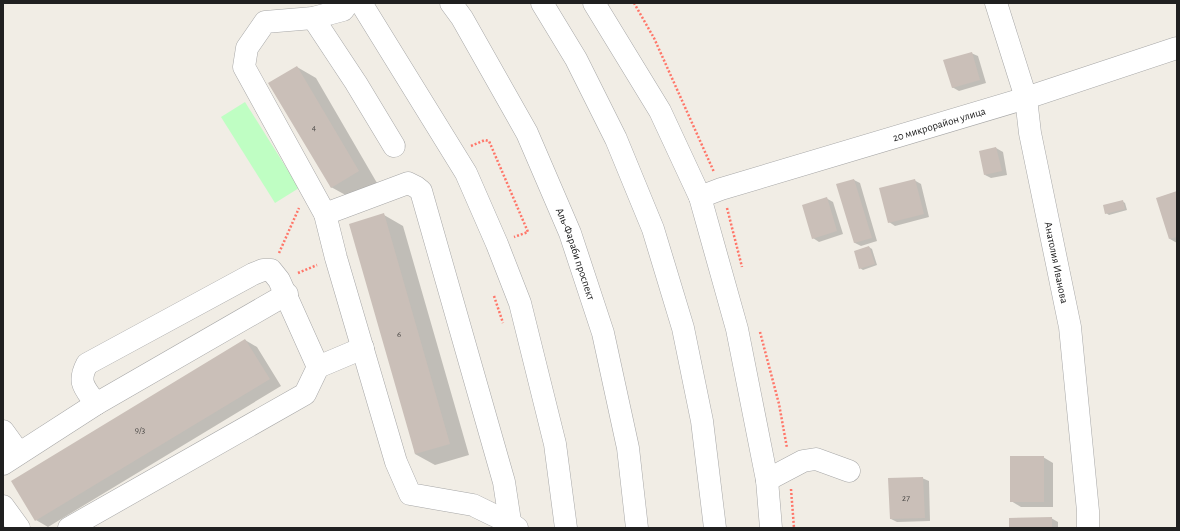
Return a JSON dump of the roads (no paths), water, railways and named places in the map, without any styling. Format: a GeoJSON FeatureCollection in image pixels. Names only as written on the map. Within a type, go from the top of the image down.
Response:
{"type":"FeatureCollection","features":[{"type":"Feature","properties":{"kind":"street"},"geometry":{"type":"LineString","coordinates":[[348,3],[343,10],[313,18],[265,22],[247,48],[244,66],[325,214],[336,258],[396,462],[410,494],[473,505],[513,526]]}},
{"type":"Feature","properties":{"kind":"street"},"geometry":{"type":"LineString","coordinates":[[361,3],[466,173],[497,244],[520,303],[555,444],[566,528]]}},
{"type":"Feature","properties":{"kind":"street","name":"Аль-Фараби проспект"},"geometry":{"type":"LineString","coordinates":[[451,3],[462,18],[527,134],[570,233],[603,333],[628,448],[638,528]]}},
{"type":"Feature","properties":{"kind":"street"},"geometry":{"type":"LineString","coordinates":[[542,3],[576,59],[616,139],[653,229],[683,328],[701,413],[715,528]]}},
{"type":"Feature","properties":{"kind":"street"},"geometry":{"type":"LineString","coordinates":[[594,3],[660,111],[700,197],[737,329],[767,480],[771,528]]}},
{"type":"Feature","properties":{"kind":"street","name":"Анатолия Иванова"},"geometry":{"type":"LineString","coordinates":[[996,3],[1026,98],[1030,134],[1070,327],[1088,511],[1088,528]]}},
{"type":"Feature","properties":{"kind":"street"},"geometry":{"type":"LineString","coordinates":[[313,18],[394,146]]}},
{"type":"Feature","properties":{"kind":"street","name":"20 микрорайон улица"},"geometry":{"type":"LineString","coordinates":[[700,197],[721,189],[1026,98],[1177,48]]}},
{"type":"Feature","properties":{"kind":"street"},"geometry":{"type":"LineString","coordinates":[[325,214],[408,183],[416,187],[421,192],[504,482],[513,526]]}},
{"type":"Feature","properties":{"kind":"street"},"geometry":{"type":"LineString","coordinates":[[96,404],[82,384],[82,374],[87,364],[252,274],[263,270],[279,281],[318,367]]}},
{"type":"Feature","properties":{"kind":"street"},"geometry":{"type":"LineString","coordinates":[[3,431],[11,458],[96,404],[279,281]]}},
{"type":"Feature","properties":{"kind":"street"},"geometry":{"type":"LineString","coordinates":[[69,528],[305,394],[318,367],[363,348]]}},
{"type":"Feature","properties":{"kind":"street"},"geometry":{"type":"LineString","coordinates":[[767,480],[803,461],[816,459],[849,471]]}},
{"type":"Feature","properties":{"kind":"street"},"geometry":{"type":"LineString","coordinates":[[3,506],[19,528]]}}]}
